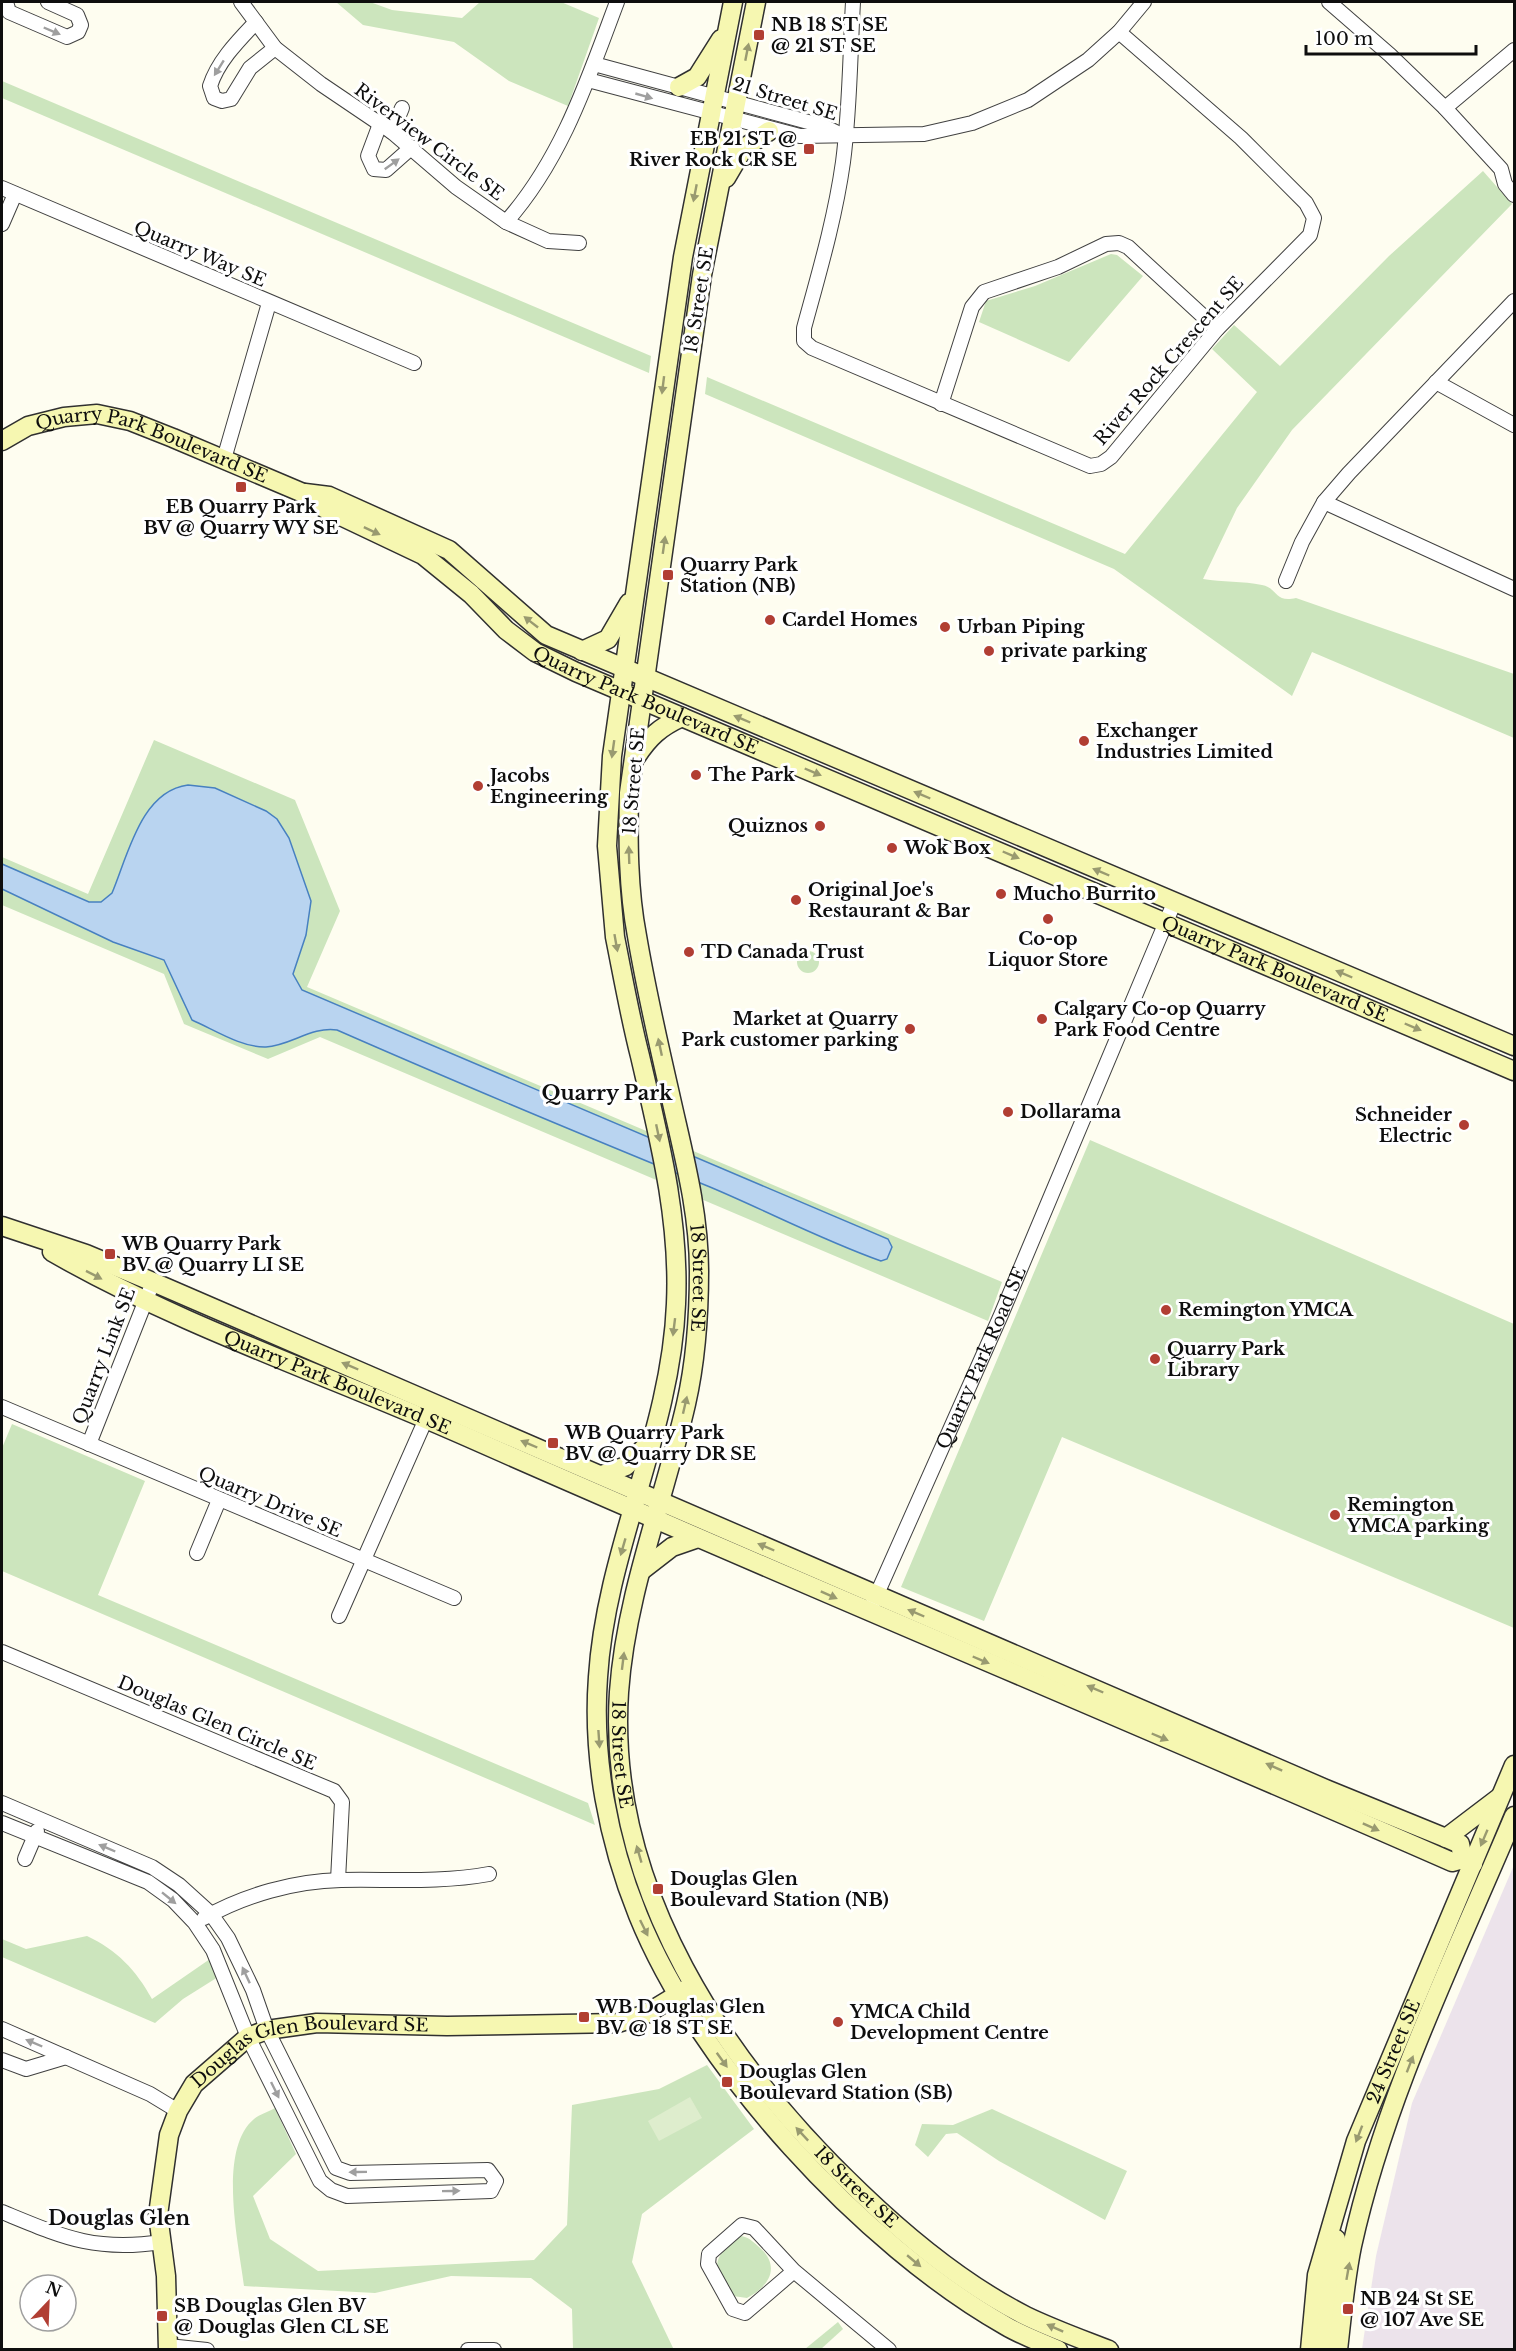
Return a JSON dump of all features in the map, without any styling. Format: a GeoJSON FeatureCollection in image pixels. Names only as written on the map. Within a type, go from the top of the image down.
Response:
{"type":"FeatureCollection","features":[{"type":"Feature","properties":{"kind":"main road","name":"18 Street SE"},"geometry":{"type":"LineString","coordinates":[[733,2],[683,257],[665,369],[607,804],[609,894],[628,1003],[671,1203],[677,1263],[676,1306],[671,1350],[653,1438],[610,1598],[602,1641],[598,1678],[600,1751],[608,1816],[626,1882],[639,1917],[677,1994],[740,2085],[784,2139],[833,2190],[957,2296],[1009,2328],[1058,2349]]}},
{"type":"Feature","properties":{"kind":"main road","name":"18 Street SE"},"geometry":{"type":"LineString","coordinates":[[756,2],[702,275],[633,761],[628,830],[636,933],[686,1158],[694,1202],[699,1258],[696,1346],[686,1405],[627,1626],[619,1694],[624,1789],[649,1889],[693,1985],[750,2072],[788,2118],[827,2161],[880,2212],[930,2253],[981,2289],[1028,2317],[1109,2349]]}},
{"type":"Feature","properties":{"kind":"main road"},"geometry":{"type":"LineString","coordinates":[[679,87],[697,77],[704,69],[729,24]]}},
{"type":"Feature","properties":{"kind":"main road"},"geometry":{"type":"LineString","coordinates":[[718,193],[743,149],[769,130]]}},
{"type":"Feature","properties":{"kind":"main road","name":"Quarry Park Boulevard SE"},"geometry":{"type":"LineString","coordinates":[[2,441],[28,426],[64,417],[97,414],[130,421],[224,459],[303,493],[324,508],[423,555],[471,594],[506,630],[535,652],[642,700],[1515,1071]]}},
{"type":"Feature","properties":{"kind":"main road","name":"Quarry Park Boulevard SE"},"geometry":{"type":"LineString","coordinates":[[303,493],[329,496],[449,550],[546,635],[1515,1046]]}},
{"type":"Feature","properties":{"kind":"main road"},"geometry":{"type":"LineString","coordinates":[[582,651],[608,639],[637,586]]}},
{"type":"Feature","properties":{"kind":"main road"},"geometry":{"type":"LineString","coordinates":[[633,761],[649,737],[662,726],[682,717]]}},
{"type":"Feature","properties":{"kind":"main road","name":"Quarry Park Boulevard SE"},"geometry":{"type":"LineString","coordinates":[[2,1226],[25,1236],[145,1301],[602,1475],[638,1490],[658,1510]]}},
{"type":"Feature","properties":{"kind":"main road","name":"Quarry Park Boulevard SE"},"geometry":{"type":"LineString","coordinates":[[25,1236],[86,1254],[153,1282],[430,1410],[634,1510],[658,1510]]}},
{"type":"Feature","properties":{"kind":"main road"},"geometry":{"type":"LineString","coordinates":[[602,1475],[634,1461],[653,1438]]}},
{"type":"Feature","properties":{"kind":"main road"},"geometry":{"type":"LineString","coordinates":[[658,1510],[876,1595],[1328,1791],[1460,1844],[1468,1861],[1452,1862],[869,1613],[698,1538],[658,1510]]}},
{"type":"Feature","properties":{"kind":"main road"},"geometry":{"type":"LineString","coordinates":[[640,1571],[672,1547],[698,1538]]}},
{"type":"Feature","properties":{"kind":"main road"},"geometry":{"type":"LineString","coordinates":[[1111,1717],[1119,1700]]}},
{"type":"Feature","properties":{"kind":"main road","name":"24 Street SE"},"geometry":{"type":"LineString","coordinates":[[1311,2347],[1317,2275],[1337,2199],[1361,2128],[1468,1861],[1502,1796],[1515,1765]]}},
{"type":"Feature","properties":{"kind":"main road"},"geometry":{"type":"LineString","coordinates":[[1446,1838],[1502,1796]]}},
{"type":"Feature","properties":{"kind":"main road","name":"24 Street SE"},"geometry":{"type":"LineString","coordinates":[[1338,2349],[1352,2246],[1384,2130],[1420,2037],[1515,1816]]}},
{"type":"Feature","properties":{"kind":"main road","name":"Douglas Glen Boulevard SE"},"geometry":{"type":"LineString","coordinates":[[168,2348],[160,2205],[169,2135],[178,2111],[194,2084],[248,2037],[267,2030],[317,2023],[447,2026],[618,2023],[646,2014],[693,1985]]}},
{"type":"Feature","properties":{"kind":"street"},"geometry":{"type":"LineString","coordinates":[[6,2],[9,12],[18,17],[67,37],[78,32],[81,25],[77,15],[48,2]]}},
{"type":"Feature","properties":{"kind":"street","name":"Riverview Circle SE"},"geometry":{"type":"LineString","coordinates":[[241,2],[275,48],[321,84],[393,132],[456,187],[506,222],[539,180],[555,153],[588,80],[617,2]]}},
{"type":"Feature","properties":{"kind":"street"},"geometry":{"type":"LineString","coordinates":[[846,136],[853,2]]}},
{"type":"Feature","properties":{"kind":"street","name":"21 Street SE"},"geometry":{"type":"LineString","coordinates":[[711,115],[800,136],[906,136],[972,123],[1028,100],[1088,60],[1119,32],[1144,2]]}},
{"type":"Feature","properties":{"kind":"street"},"geometry":{"type":"LineString","coordinates":[[1329,2],[1390,55],[1445,108],[1501,169],[1515,176]]}},
{"type":"Feature","properties":{"kind":"street"},"geometry":{"type":"LineString","coordinates":[[256,22],[236,43],[216,71],[210,86],[214,98],[222,101],[231,99],[250,68],[275,48]]}},
{"type":"Feature","properties":{"kind":"street","name":"River Rock Crescent SE"},"geometry":{"type":"LineString","coordinates":[[846,136],[833,218],[804,328],[804,341],[812,348],[1082,464],[1096,465],[1111,457],[1217,329],[1310,235],[1314,218],[1306,203],[1241,138],[1119,32]]}},
{"type":"Feature","properties":{"kind":"street"},"geometry":{"type":"LineString","coordinates":[[1445,108],[1515,50]]}},
{"type":"Feature","properties":{"kind":"street"},"geometry":{"type":"LineString","coordinates":[[594,64],[714,96]]}},
{"type":"Feature","properties":{"kind":"street"},"geometry":{"type":"LineString","coordinates":[[588,80],[711,115]]}},
{"type":"Feature","properties":{"kind":"street","name":"21 Street SE"},"geometry":{"type":"LineString","coordinates":[[714,96],[824,126],[846,136]]}},
{"type":"Feature","properties":{"kind":"street"},"geometry":{"type":"LineString","coordinates":[[393,132],[402,108]]}},
{"type":"Feature","properties":{"kind":"street"},"geometry":{"type":"LineString","coordinates":[[380,124],[368,156],[374,169],[386,170],[412,147]]}},
{"type":"Feature","properties":{"kind":"street"},"geometry":{"type":"LineString","coordinates":[[1501,169],[1506,184],[1515,195]]}},
{"type":"Feature","properties":{"kind":"street","name":"Quarry Way SE"},"geometry":{"type":"LineString","coordinates":[[2,188],[269,303],[224,459]]}},
{"type":"Feature","properties":{"kind":"street"},"geometry":{"type":"LineString","coordinates":[[2,224],[15,194]]}},
{"type":"Feature","properties":{"kind":"street"},"geometry":{"type":"LineString","coordinates":[[506,222],[548,241],[579,243]]}},
{"type":"Feature","properties":{"kind":"street"},"geometry":{"type":"LineString","coordinates":[[941,404],[976,299],[993,288],[1058,267],[1110,243],[1128,247],[1217,329]]}},
{"type":"Feature","properties":{"kind":"street"},"geometry":{"type":"LineString","coordinates":[[1287,581],[1302,542],[1324,502],[1349,473],[1515,301]]}},
{"type":"Feature","properties":{"kind":"street"},"geometry":{"type":"LineString","coordinates":[[269,303],[414,363]]}},
{"type":"Feature","properties":{"kind":"street"},"geometry":{"type":"LineString","coordinates":[[1436,382],[1515,425]]}},
{"type":"Feature","properties":{"kind":"street"},"geometry":{"type":"LineString","coordinates":[[1324,502],[1515,589]]}},
{"type":"Feature","properties":{"kind":"street","name":"Quarry Park Road SE"},"geometry":{"type":"LineString","coordinates":[[869,1613],[1001,1315],[1174,903]]}},
{"type":"Feature","properties":{"kind":"street","name":"Quarry Link SE"},"geometry":{"type":"LineString","coordinates":[[89,1444],[153,1282]]}},
{"type":"Feature","properties":{"kind":"street","name":"Quarry Drive SE"},"geometry":{"type":"LineString","coordinates":[[2,1407],[363,1562],[454,1598]]}},
{"type":"Feature","properties":{"kind":"street"},"geometry":{"type":"LineString","coordinates":[[339,1616],[430,1410]]}},
{"type":"Feature","properties":{"kind":"street"},"geometry":{"type":"LineString","coordinates":[[197,1553],[219,1500]]}},
{"type":"Feature","properties":{"kind":"street","name":"Douglas Glen Circle SE"},"geometry":{"type":"LineString","coordinates":[[2,1652],[334,1791],[342,1802],[338,1880]]}},
{"type":"Feature","properties":{"kind":"street"},"geometry":{"type":"LineString","coordinates":[[2,1803],[152,1867],[179,1885],[212,1914],[228,1938],[253,1990],[267,2030],[336,2168],[350,2173],[488,2170],[496,2181],[491,2191],[347,2196],[331,2190],[320,2181],[248,2037],[213,1950],[195,1923],[173,1900],[148,1882],[2,1823]]}},
{"type":"Feature","properties":{"kind":"street"},"geometry":{"type":"LineString","coordinates":[[25,1859],[42,1820]]}},
{"type":"Feature","properties":{"kind":"street"},"geometry":{"type":"LineString","coordinates":[[195,1923],[230,1904],[275,1890],[338,1880],[461,1879],[489,1874]]}},
{"type":"Feature","properties":{"kind":"street"},"geometry":{"type":"LineString","coordinates":[[2,2029],[150,2094],[178,2111]]}},
{"type":"Feature","properties":{"kind":"street"},"geometry":{"type":"LineString","coordinates":[[2,2060],[26,2069],[66,2057]]}},
{"type":"Feature","properties":{"kind":"street"},"geometry":{"type":"LineString","coordinates":[[320,2181],[336,2168]]}},
{"type":"Feature","properties":{"kind":"street"},"geometry":{"type":"LineString","coordinates":[[417,2170],[418,2192]]}},
{"type":"Feature","properties":{"kind":"street"},"geometry":{"type":"LineString","coordinates":[[2,2212],[57,2235],[98,2246],[132,2246],[162,2242]]}},
{"type":"Feature","properties":{"kind":"street"},"geometry":{"type":"LineString","coordinates":[[795,2271],[745,2313],[733,2308],[708,2264],[709,2254],[742,2224],[754,2228],[795,2271],[889,2349]]}},
{"type":"Feature","properties":{"kind":"street"},"geometry":{"type":"LineString","coordinates":[[168,2348],[207,2349]]}},
{"type":"Feature","properties":{"kind":"street"},"geometry":{"type":"LineString","coordinates":[[469,2349],[494,2349]]}},
{"type":"Feature","properties":{"kind":"shaded area"},"geometry":{"type":"Polygon","coordinates":[[[1514,1865],[1514,2349],[1362,2349],[1376,2256],[1412,2103],[1514,1865]]]}},
{"type":"Feature","properties":{"kind":"green space"},"geometry":{"type":"Polygon","coordinates":[[[336,2],[370,2],[392,10],[462,18],[480,2],[561,2],[599,18],[568,106],[509,81],[454,42],[363,25],[336,2]]]}},
{"type":"Feature","properties":{"kind":"green space"},"geometry":{"type":"Polygon","coordinates":[[[2,81],[651,356],[649,373],[2,98],[2,81]]]}},
{"type":"Feature","properties":{"kind":"green space"},"geometry":{"type":"Polygon","coordinates":[[[1483,171],[1512,204],[1292,430],[1237,508],[1203,579],[1262,585],[1280,597],[1296,598],[1514,674],[1514,738],[1312,652],[1292,696],[1114,569],[705,394],[707,377],[1125,554],[1257,392],[1212,349],[1234,325],[1280,366],[1389,256],[1483,171]]]}},
{"type":"Feature","properties":{"kind":"green space"},"geometry":{"type":"Polygon","coordinates":[[[1111,254],[1117,255],[1143,276],[1069,362],[979,322],[986,301],[1035,286],[1111,254]]]}},
{"type":"Feature","properties":{"kind":"green space"},"geometry":{"type":"Polygon","coordinates":[[[154,740],[295,800],[340,911],[307,987],[1002,1282],[988,1321],[320,1037],[268,1059],[184,1024],[164,974],[2,905],[2,857],[88,894],[154,740]]]}},
{"type":"Feature","properties":{"kind":"green space"},"geometry":{"type":"Polygon","coordinates":[[[808,951],[818,958],[819,962],[812,972],[808,973],[798,966],[797,962],[804,952],[808,951]]]}},
{"type":"Feature","properties":{"kind":"green space"},"geometry":{"type":"Polygon","coordinates":[[[1090,1140],[1514,1324],[1514,1628],[1062,1437],[984,1621],[901,1587],[1090,1140]]]}},
{"type":"Feature","properties":{"kind":"green space"},"geometry":{"type":"Polygon","coordinates":[[[12,1424],[145,1481],[98,1595],[588,1803],[595,1825],[2,1571],[2,1448],[12,1424]]]}},
{"type":"Feature","properties":{"kind":"green space"},"geometry":{"type":"Polygon","coordinates":[[[87,1936],[117,1954],[139,1979],[152,1999],[210,1959],[218,1977],[183,1999],[155,2023],[2,1957],[2,1939],[26,1949],[87,1936]]]}},
{"type":"Feature","properties":{"kind":"green space"},"geometry":{"type":"Polygon","coordinates":[[[707,2065],[754,2129],[642,2214],[632,2262],[674,2350],[573,2349],[572,2309],[531,2278],[451,2276],[375,2293],[244,2286],[235,2223],[233,2175],[236,2152],[243,2133],[261,2114],[275,2108],[296,2154],[253,2196],[270,2239],[318,2271],[534,2260],[567,2225],[572,2105],[659,2089],[707,2065]]]}},
{"type":"Feature","properties":{"kind":"green space"},"geometry":{"type":"Polygon","coordinates":[[[690,2097],[702,2118],[659,2141],[648,2121],[690,2097]]]}},
{"type":"Feature","properties":{"kind":"green space"},"geometry":{"type":"Polygon","coordinates":[[[992,2109],[1127,2171],[1105,2220],[999,2161],[957,2133],[946,2134],[928,2157],[915,2145],[922,2124],[953,2125],[992,2109]]]}},
{"type":"Feature","properties":{"kind":"green space"},"geometry":{"type":"Polygon","coordinates":[[[739,2236],[752,2241],[766,2254],[771,2268],[767,2282],[747,2298],[733,2296],[720,2277],[717,2263],[723,2251],[739,2236]]]}},
{"type":"Feature","properties":{"kind":"green space"},"geometry":{"type":"Polygon","coordinates":[[[838,2322],[843,2329],[821,2349],[805,2349],[838,2322]]]}},
{"type":"Feature","properties":{"kind":"water"},"geometry":{"type":"Polygon","coordinates":[[[188,785],[215,788],[266,811],[277,819],[289,838],[311,901],[306,935],[293,974],[302,990],[888,1239],[892,1247],[887,1259],[881,1261],[837,1244],[710,1187],[337,1030],[310,1033],[266,1047],[247,1044],[228,1037],[192,1020],[164,960],[113,942],[2,889],[2,864],[89,902],[101,902],[112,893],[138,827],[148,812],[159,799],[172,790],[188,785]]]}},
{"type":"Feature","properties":{"kind":"place","name":"NB 18 ST SE @ 21 ST SE"},"geometry":{"type":"Point","coordinates":[759,35]}},
{"type":"Feature","properties":{"kind":"place","name":"EB 21 ST @ River Rock CR SE"},"geometry":{"type":"Point","coordinates":[809,149]}},
{"type":"Feature","properties":{"kind":"place","name":"EB Quarry Park BV @ Quarry WY SE"},"geometry":{"type":"Point","coordinates":[241,487]}},
{"type":"Feature","properties":{"kind":"place","name":"Quarry Park Station (NB)"},"geometry":{"type":"Point","coordinates":[668,575]}},
{"type":"Feature","properties":{"kind":"place","name":"Cardel Homes"},"geometry":{"type":"Point","coordinates":[770,620]}},
{"type":"Feature","properties":{"kind":"place","name":"Urban Piping"},"geometry":{"type":"Point","coordinates":[945,627]}},
{"type":"Feature","properties":{"kind":"place","name":"private parking"},"geometry":{"type":"Point","coordinates":[989,651]}},
{"type":"Feature","properties":{"kind":"place","name":"Exchanger Industries Limited"},"geometry":{"type":"Point","coordinates":[1084,741]}},
{"type":"Feature","properties":{"kind":"place","name":"The Park"},"geometry":{"type":"Point","coordinates":[696,775]}},
{"type":"Feature","properties":{"kind":"place","name":"Jacobs Engineering"},"geometry":{"type":"Point","coordinates":[478,786]}},
{"type":"Feature","properties":{"kind":"place","name":"Quiznos"},"geometry":{"type":"Point","coordinates":[820,826]}},
{"type":"Feature","properties":{"kind":"place","name":"Wok Box"},"geometry":{"type":"Point","coordinates":[892,848]}},
{"type":"Feature","properties":{"kind":"place","name":"Mucho Burrito"},"geometry":{"type":"Point","coordinates":[1001,894]}},
{"type":"Feature","properties":{"kind":"place","name":"Original Joe's Restaurant & Bar"},"geometry":{"type":"Point","coordinates":[796,900]}},
{"type":"Feature","properties":{"kind":"place","name":"Co-op Liquor Store"},"geometry":{"type":"Point","coordinates":[1048,919]}},
{"type":"Feature","properties":{"kind":"place","name":"TD Canada Trust"},"geometry":{"type":"Point","coordinates":[689,952]}},
{"type":"Feature","properties":{"kind":"place","name":"Calgary Co-op Quarry Park Food Centre"},"geometry":{"type":"Point","coordinates":[1042,1019]}},
{"type":"Feature","properties":{"kind":"place","name":"Market at Quarry Park customer parking"},"geometry":{"type":"Point","coordinates":[910,1029]}},
{"type":"Feature","properties":{"kind":"place","name":"Dollarama"},"geometry":{"type":"Point","coordinates":[1008,1112]}},
{"type":"Feature","properties":{"kind":"place","name":"Schneider Electric"},"geometry":{"type":"Point","coordinates":[1464,1125]}},
{"type":"Feature","properties":{"kind":"place","name":"WB Quarry Park BV @ Quarry LI SE"},"geometry":{"type":"Point","coordinates":[110,1254]}},
{"type":"Feature","properties":{"kind":"place","name":"Remington YMCA"},"geometry":{"type":"Point","coordinates":[1166,1310]}},
{"type":"Feature","properties":{"kind":"place","name":"Quarry Park Library"},"geometry":{"type":"Point","coordinates":[1155,1359]}},
{"type":"Feature","properties":{"kind":"place","name":"WB Quarry Park BV @ Quarry DR SE"},"geometry":{"type":"Point","coordinates":[553,1443]}},
{"type":"Feature","properties":{"kind":"place","name":"Remington YMCA parking"},"geometry":{"type":"Point","coordinates":[1335,1515]}},
{"type":"Feature","properties":{"kind":"place","name":"Douglas Glen Boulevard Station (NB)"},"geometry":{"type":"Point","coordinates":[658,1889]}},
{"type":"Feature","properties":{"kind":"place","name":"WB Douglas Glen BV @ 18 ST SE"},"geometry":{"type":"Point","coordinates":[584,2017]}},
{"type":"Feature","properties":{"kind":"place","name":"YMCA Child Development Centre"},"geometry":{"type":"Point","coordinates":[838,2022]}},
{"type":"Feature","properties":{"kind":"place","name":"Douglas Glen Boulevard Station (SB)"},"geometry":{"type":"Point","coordinates":[727,2082]}},
{"type":"Feature","properties":{"kind":"place","name":"NB 24 St SE @ 107 Ave SE"},"geometry":{"type":"Point","coordinates":[1348,2309]}},
{"type":"Feature","properties":{"kind":"place","name":"SB Douglas Glen BV @ Douglas Glen CL SE"},"geometry":{"type":"Point","coordinates":[162,2316]}},
{"type":"Feature","properties":{"kind":"district","name":"Quarry Park"},"geometry":{"type":"Point","coordinates":[607,1093]}},
{"type":"Feature","properties":{"kind":"district","name":"Douglas Glen"},"geometry":{"type":"Point","coordinates":[119,2218]}}]}
